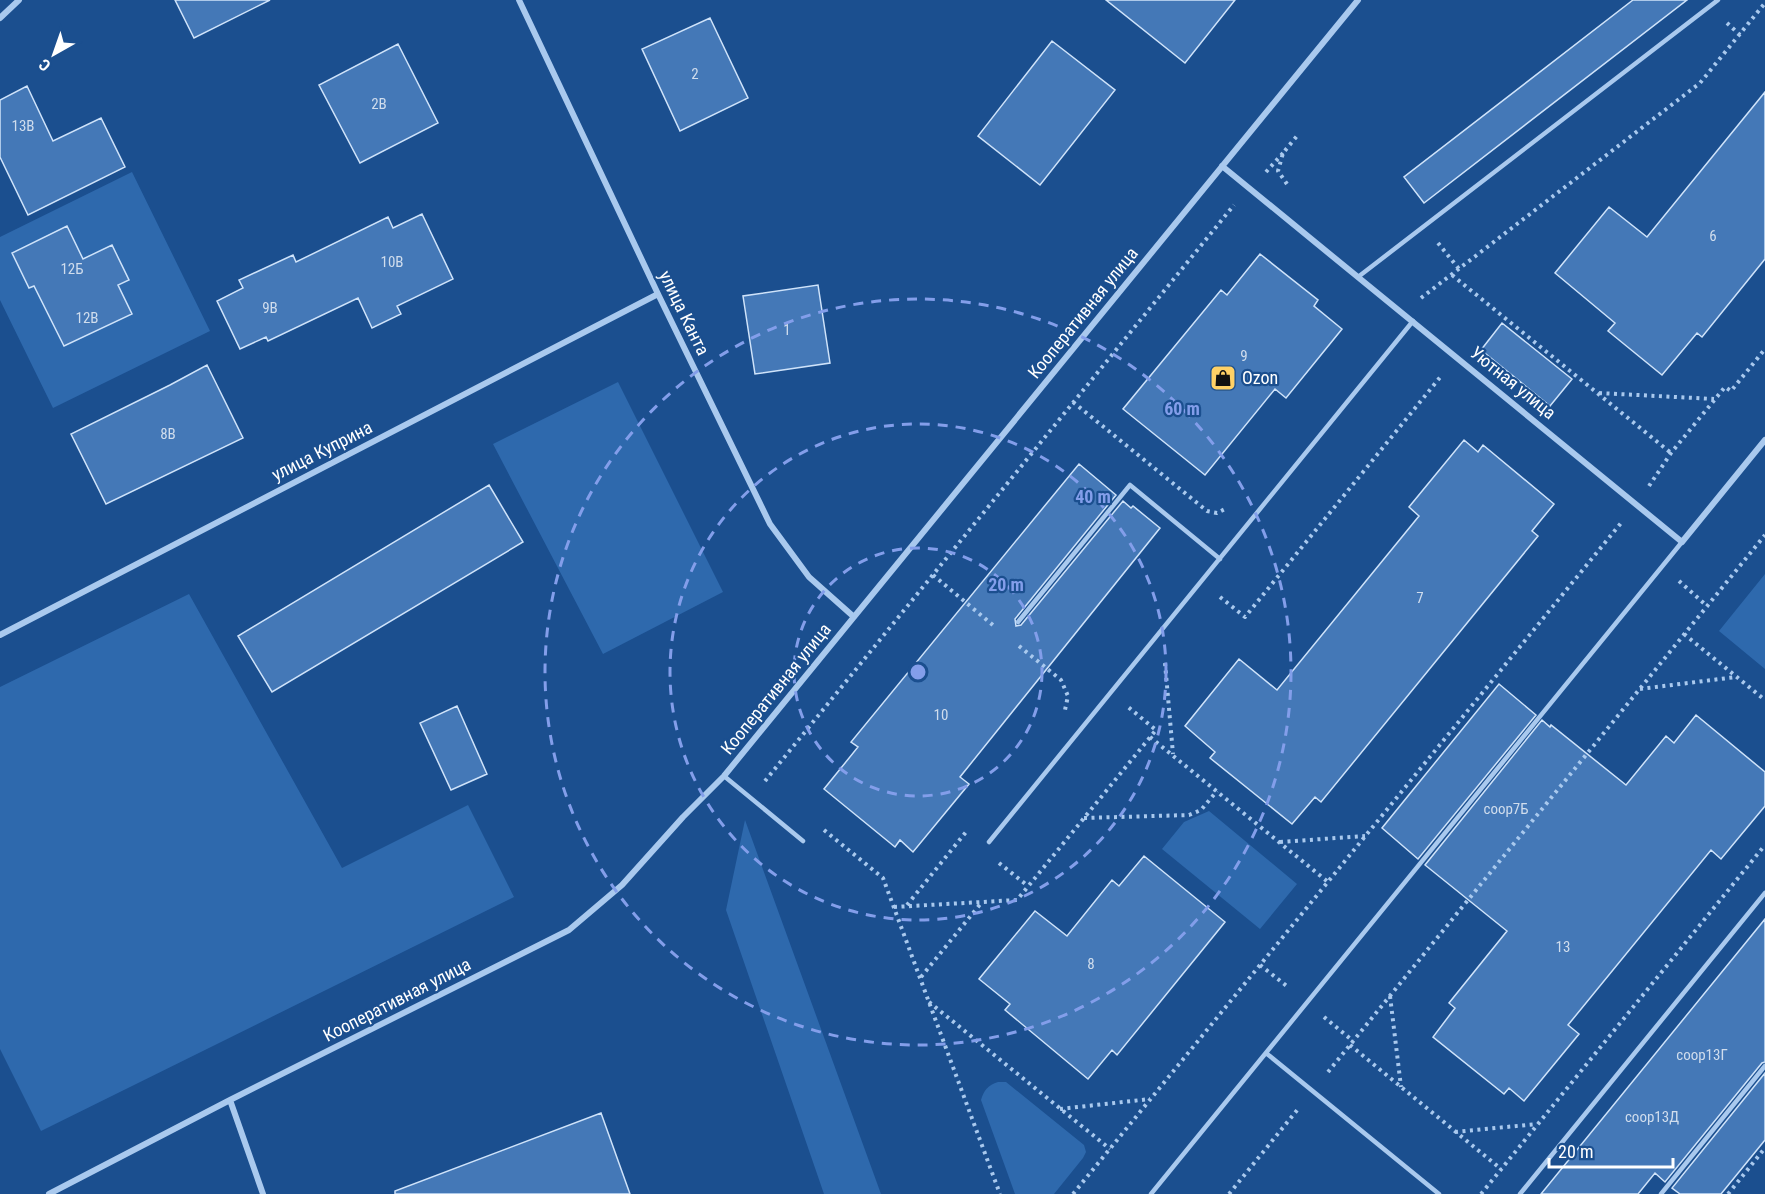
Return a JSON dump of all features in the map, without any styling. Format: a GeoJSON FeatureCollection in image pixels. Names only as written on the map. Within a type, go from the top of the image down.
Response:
{"type":"FeatureCollection","features":[{"type":"Feature","properties":{"kind":"street"},"geometry":{"type":"LineString","coordinates":[[0,18],[19,0]]}},
{"type":"Feature","properties":{"kind":"street","name":"улица Канта"},"geometry":{"type":"LineString","coordinates":[[519,0],[770,524],[809,577],[854,617]]}},
{"type":"Feature","properties":{"kind":"street","name":"Кооперативная улица"},"geometry":{"type":"LineString","coordinates":[[49,1194],[230,1100],[569,930],[622,885],[683,817],[724,776],[1358,0]]}},
{"type":"Feature","properties":{"kind":"street","name":"Уютная улица"},"geometry":{"type":"LineString","coordinates":[[1222,166],[1682,542]]}},
{"type":"Feature","properties":{"kind":"street","name":"улица Куприна"},"geometry":{"type":"LineString","coordinates":[[0,635],[658,294]]}},
{"type":"Feature","properties":{"kind":"street"},"geometry":{"type":"LineString","coordinates":[[1682,542],[1765,440]]}},
{"type":"Feature","properties":{"kind":"street"},"geometry":{"type":"LineString","coordinates":[[230,1100],[263,1194]]}},
{"type":"Feature","properties":{"kind":"lane"},"geometry":{"type":"LineString","coordinates":[[1358,277],[1718,0]]}},
{"type":"Feature","properties":{"kind":"lane"},"geometry":{"type":"LineString","coordinates":[[989,842],[1413,321]]}},
{"type":"Feature","properties":{"kind":"lane"},"geometry":{"type":"LineString","coordinates":[[1018,622],[1130,485],[1220,559]]}},
{"type":"Feature","properties":{"kind":"lane"},"geometry":{"type":"LineString","coordinates":[[1151,1194],[1682,542]]}},
{"type":"Feature","properties":{"kind":"lane"},"geometry":{"type":"LineString","coordinates":[[724,776],[803,841]]}},
{"type":"Feature","properties":{"kind":"lane"},"geometry":{"type":"LineString","coordinates":[[1520,1194],[1765,893]]}},
{"type":"Feature","properties":{"kind":"lane"},"geometry":{"type":"LineString","coordinates":[[1266,1053],[1439,1194]]}},
{"type":"Feature","properties":{"kind":"lane"},"geometry":{"type":"LineString","coordinates":[[1661,1194],[1765,1066]]}},
{"type":"Feature","properties":{"kind":"path"},"geometry":{"type":"LineString","coordinates":[[1402,313],[1700,83],[1765,3]]}},
{"type":"Feature","properties":{"kind":"path"},"geometry":{"type":"LineString","coordinates":[[1293,189],[1278,171],[1283,153],[1297,136]]}},
{"type":"Feature","properties":{"kind":"path"},"geometry":{"type":"LineString","coordinates":[[765,782],[1236,202]]}},
{"type":"Feature","properties":{"kind":"path"},"geometry":{"type":"LineString","coordinates":[[1425,226],[1459,269]]}},
{"type":"Feature","properties":{"kind":"path"},"geometry":{"type":"LineString","coordinates":[[1452,274],[1671,453]]}},
{"type":"Feature","properties":{"kind":"path"},"geometry":{"type":"LineString","coordinates":[[1416,289],[1425,296]]}},
{"type":"Feature","properties":{"kind":"path"},"geometry":{"type":"LineString","coordinates":[[1073,1194],[1636,504],[1671,453],[1715,399],[1725,387],[1731,391],[1765,349]]}},
{"type":"Feature","properties":{"kind":"path"},"geometry":{"type":"LineString","coordinates":[[1212,604],[1219,596],[1245,617],[1444,372]]}},
{"type":"Feature","properties":{"kind":"path"},"geometry":{"type":"LineString","coordinates":[[1598,393],[1715,399]]}},
{"type":"Feature","properties":{"kind":"path"},"geometry":{"type":"LineString","coordinates":[[1073,402],[1207,511],[1217,513],[1226,510],[1233,501]]}},
{"type":"Feature","properties":{"kind":"path"},"geometry":{"type":"LineString","coordinates":[[1229,1194],[1765,535]]}},
{"type":"Feature","properties":{"kind":"path"},"geometry":{"type":"LineString","coordinates":[[1665,563],[1680,583],[1707,606]]}},
{"type":"Feature","properties":{"kind":"path"},"geometry":{"type":"LineString","coordinates":[[933,575],[995,627]]}},
{"type":"Feature","properties":{"kind":"path"},"geometry":{"type":"LineString","coordinates":[[1684,634],[1765,700]]}},
{"type":"Feature","properties":{"kind":"path"},"geometry":{"type":"LineString","coordinates":[[1017,644],[1061,680],[1068,696],[1065,711]]}},
{"type":"Feature","properties":{"kind":"path"},"geometry":{"type":"LineString","coordinates":[[1158,670],[1165,661],[1173,755]]}},
{"type":"Feature","properties":{"kind":"path"},"geometry":{"type":"LineString","coordinates":[[1639,689],[1737,677]]}},
{"type":"Feature","properties":{"kind":"path"},"geometry":{"type":"LineString","coordinates":[[894,906],[1017,900],[1156,730],[1128,707],[1135,698]]}},
{"type":"Feature","properties":{"kind":"path"},"geometry":{"type":"LineString","coordinates":[[1150,737],[1328,882]]}},
{"type":"Feature","properties":{"kind":"path"},"geometry":{"type":"LineString","coordinates":[[1084,818],[1189,815],[1202,810],[1217,791]]}},
{"type":"Feature","properties":{"kind":"path"},"geometry":{"type":"LineString","coordinates":[[906,906],[971,826]]}},
{"type":"Feature","properties":{"kind":"path"},"geometry":{"type":"LineString","coordinates":[[1280,842],[1366,836]]}},
{"type":"Feature","properties":{"kind":"path"},"geometry":{"type":"LineString","coordinates":[[1481,1194],[1765,844]]}},
{"type":"Feature","properties":{"kind":"path"},"geometry":{"type":"LineString","coordinates":[[883,878],[1000,1194]]}},
{"type":"Feature","properties":{"kind":"path"},"geometry":{"type":"LineString","coordinates":[[920,977],[982,902]]}},
{"type":"Feature","properties":{"kind":"path"},"geometry":{"type":"LineString","coordinates":[[1390,995],[1401,1088]]}},
{"type":"Feature","properties":{"kind":"path"},"geometry":{"type":"LineString","coordinates":[[929,1002],[1110,1149]]}},
{"type":"Feature","properties":{"kind":"path"},"geometry":{"type":"LineString","coordinates":[[1350,1045],[1501,1169]]}},
{"type":"Feature","properties":{"kind":"path"},"geometry":{"type":"LineString","coordinates":[[1060,1109],[1151,1099]]}},
{"type":"Feature","properties":{"kind":"path"},"geometry":{"type":"LineString","coordinates":[[1455,1132],[1538,1124]]}},
{"type":"Feature","properties":{"kind":"path"},"geometry":{"type":"LineString","coordinates":[[1728,1194],[1765,1148]]}},
{"type":"Feature","properties":{"kind":"shaded area"},"geometry":{"type":"Polygon","coordinates":[[[132,172],[210,331],[53,408],[0,300],[0,237],[132,172]]]}},
{"type":"Feature","properties":{"kind":"shaded area"},"geometry":{"type":"Polygon","coordinates":[[[618,382],[723,592],[603,654],[493,444],[618,382]]]}},
{"type":"Feature","properties":{"kind":"shaded area"},"geometry":{"type":"Polygon","coordinates":[[[1765,574],[1765,669],[1719,631],[1765,574]]]}},
{"type":"Feature","properties":{"kind":"shaded area"},"geometry":{"type":"Polygon","coordinates":[[[189,594],[342,868],[468,805],[514,897],[41,1131],[0,1049],[0,687],[189,594]]]}},
{"type":"Feature","properties":{"kind":"shaded area"},"geometry":{"type":"Polygon","coordinates":[[[1209,811],[1297,884],[1260,929],[1162,849],[1184,822],[1209,811]]]}},
{"type":"Feature","properties":{"kind":"shaded area"},"geometry":{"type":"Polygon","coordinates":[[[745,820],[881,1194],[824,1194],[726,910],[745,820]]]}},
{"type":"Feature","properties":{"kind":"shaded area"},"geometry":{"type":"Polygon","coordinates":[[[998,1082],[1006,1082],[1084,1145],[1086,1152],[1083,1158],[1054,1194],[1015,1194],[981,1100],[987,1088],[998,1082]]]}},
{"type":"Feature","properties":{"kind":"building"},"geometry":{"type":"Polygon","coordinates":[[[175,0],[270,0],[194,38],[175,0]]]}},
{"type":"Feature","properties":{"kind":"building"},"geometry":{"type":"Polygon","coordinates":[[[1106,0],[1235,0],[1185,63],[1106,0]]]}},
{"type":"Feature","properties":{"kind":"building"},"geometry":{"type":"Polygon","coordinates":[[[1633,0],[1687,0],[1424,203],[1404,177],[1633,0]]]}},
{"type":"Feature","properties":{"kind":"building"},"geometry":{"type":"Polygon","coordinates":[[[710,18],[748,98],[680,131],[642,49],[710,18]]]}},
{"type":"Feature","properties":{"kind":"building"},"geometry":{"type":"Polygon","coordinates":[[[1052,41],[1115,90],[1040,185],[978,136],[1052,41]]]}},
{"type":"Feature","properties":{"kind":"building"},"geometry":{"type":"Polygon","coordinates":[[[398,44],[438,123],[360,163],[319,85],[398,44]]]}},
{"type":"Feature","properties":{"kind":"building"},"geometry":{"type":"Polygon","coordinates":[[[27,86],[53,141],[101,118],[125,167],[28,215],[0,157],[0,100],[27,86]]]}},
{"type":"Feature","properties":{"kind":"building"},"geometry":{"type":"Polygon","coordinates":[[[1765,92],[1765,259],[1702,337],[1697,333],[1662,375],[1608,331],[1615,323],[1555,273],[1609,207],[1647,237],[1765,92]]]}},
{"type":"Feature","properties":{"kind":"building"},"geometry":{"type":"Polygon","coordinates":[[[422,214],[453,279],[397,306],[401,314],[372,328],[358,298],[268,341],[266,337],[240,349],[217,301],[243,288],[239,280],[293,255],[296,262],[388,217],[393,228],[422,214]]]}},
{"type":"Feature","properties":{"kind":"building"},"geometry":{"type":"Polygon","coordinates":[[[67,226],[83,259],[112,245],[129,280],[118,285],[132,314],[64,346],[34,286],[29,288],[12,253],[67,226]]]}},
{"type":"Feature","properties":{"kind":"building"},"geometry":{"type":"Polygon","coordinates":[[[1260,254],[1318,300],[1314,306],[1342,329],[1286,398],[1275,389],[1205,475],[1123,409],[1221,290],[1227,295],[1260,254]]]}},
{"type":"Feature","properties":{"kind":"building"},"geometry":{"type":"Polygon","coordinates":[[[818,285],[830,363],[755,374],[743,296],[818,285]]]}},
{"type":"Feature","properties":{"kind":"building"},"geometry":{"type":"Polygon","coordinates":[[[1502,323],[1572,379],[1550,406],[1481,350],[1502,323]]]}},
{"type":"Feature","properties":{"kind":"building"},"geometry":{"type":"Polygon","coordinates":[[[207,365],[243,438],[106,504],[71,434],[207,365]]]}},
{"type":"Feature","properties":{"kind":"building"},"geometry":{"type":"Polygon","coordinates":[[[1464,440],[1478,452],[1483,445],[1554,504],[1532,531],[1538,536],[1321,802],[1315,797],[1292,824],[1210,758],[1215,752],[1185,726],[1239,659],[1277,690],[1419,516],[1409,507],[1464,440]]]}},
{"type":"Feature","properties":{"kind":"building"},"geometry":{"type":"Polygon","coordinates":[[[1079,464],[1116,495],[1015,619],[1016,626],[1021,625],[1123,501],[1131,508],[1133,506],[1160,528],[960,777],[969,784],[913,852],[900,840],[895,847],[824,789],[858,747],[851,742],[1079,464]]]}},
{"type":"Feature","properties":{"kind":"building"},"geometry":{"type":"Polygon","coordinates":[[[489,485],[523,542],[272,692],[238,636],[489,485]]]}},
{"type":"Feature","properties":{"kind":"building"},"geometry":{"type":"Polygon","coordinates":[[[1499,684],[1536,715],[1418,859],[1382,828],[1499,684]]]}},
{"type":"Feature","properties":{"kind":"building"},"geometry":{"type":"Polygon","coordinates":[[[457,706],[487,774],[451,790],[420,723],[457,706]]]}},
{"type":"Feature","properties":{"kind":"building"},"geometry":{"type":"Polygon","coordinates":[[[1696,715],[1765,772],[1765,806],[1721,859],[1711,850],[1568,1025],[1579,1034],[1524,1101],[1509,1088],[1504,1094],[1433,1037],[1455,1008],[1449,1003],[1507,931],[1425,865],[1542,720],[1626,785],[1666,736],[1674,743],[1696,715]]]}},
{"type":"Feature","properties":{"kind":"building"},"geometry":{"type":"Polygon","coordinates":[[[1144,856],[1225,922],[1117,1055],[1112,1050],[1088,1079],[1005,1010],[1010,1004],[979,979],[1035,911],[1067,936],[1112,880],[1119,886],[1144,856]]]}},
{"type":"Feature","properties":{"kind":"building"},"geometry":{"type":"Polygon","coordinates":[[[1765,919],[1765,1062],[1665,1182],[1655,1173],[1638,1194],[1541,1194],[1765,919]]]}},
{"type":"Feature","properties":{"kind":"building"},"geometry":{"type":"Polygon","coordinates":[[[1765,1073],[1765,1140],[1721,1194],[1680,1194],[1672,1188],[1765,1073]]]}},
{"type":"Feature","properties":{"kind":"building"},"geometry":{"type":"Polygon","coordinates":[[[601,1113],[630,1194],[395,1194],[395,1191],[601,1113]]]}},
{"type":"Feature","properties":{"kind":"place","name":"Ozon"},"geometry":{"type":"Point","coordinates":[1223,378]}}]}
